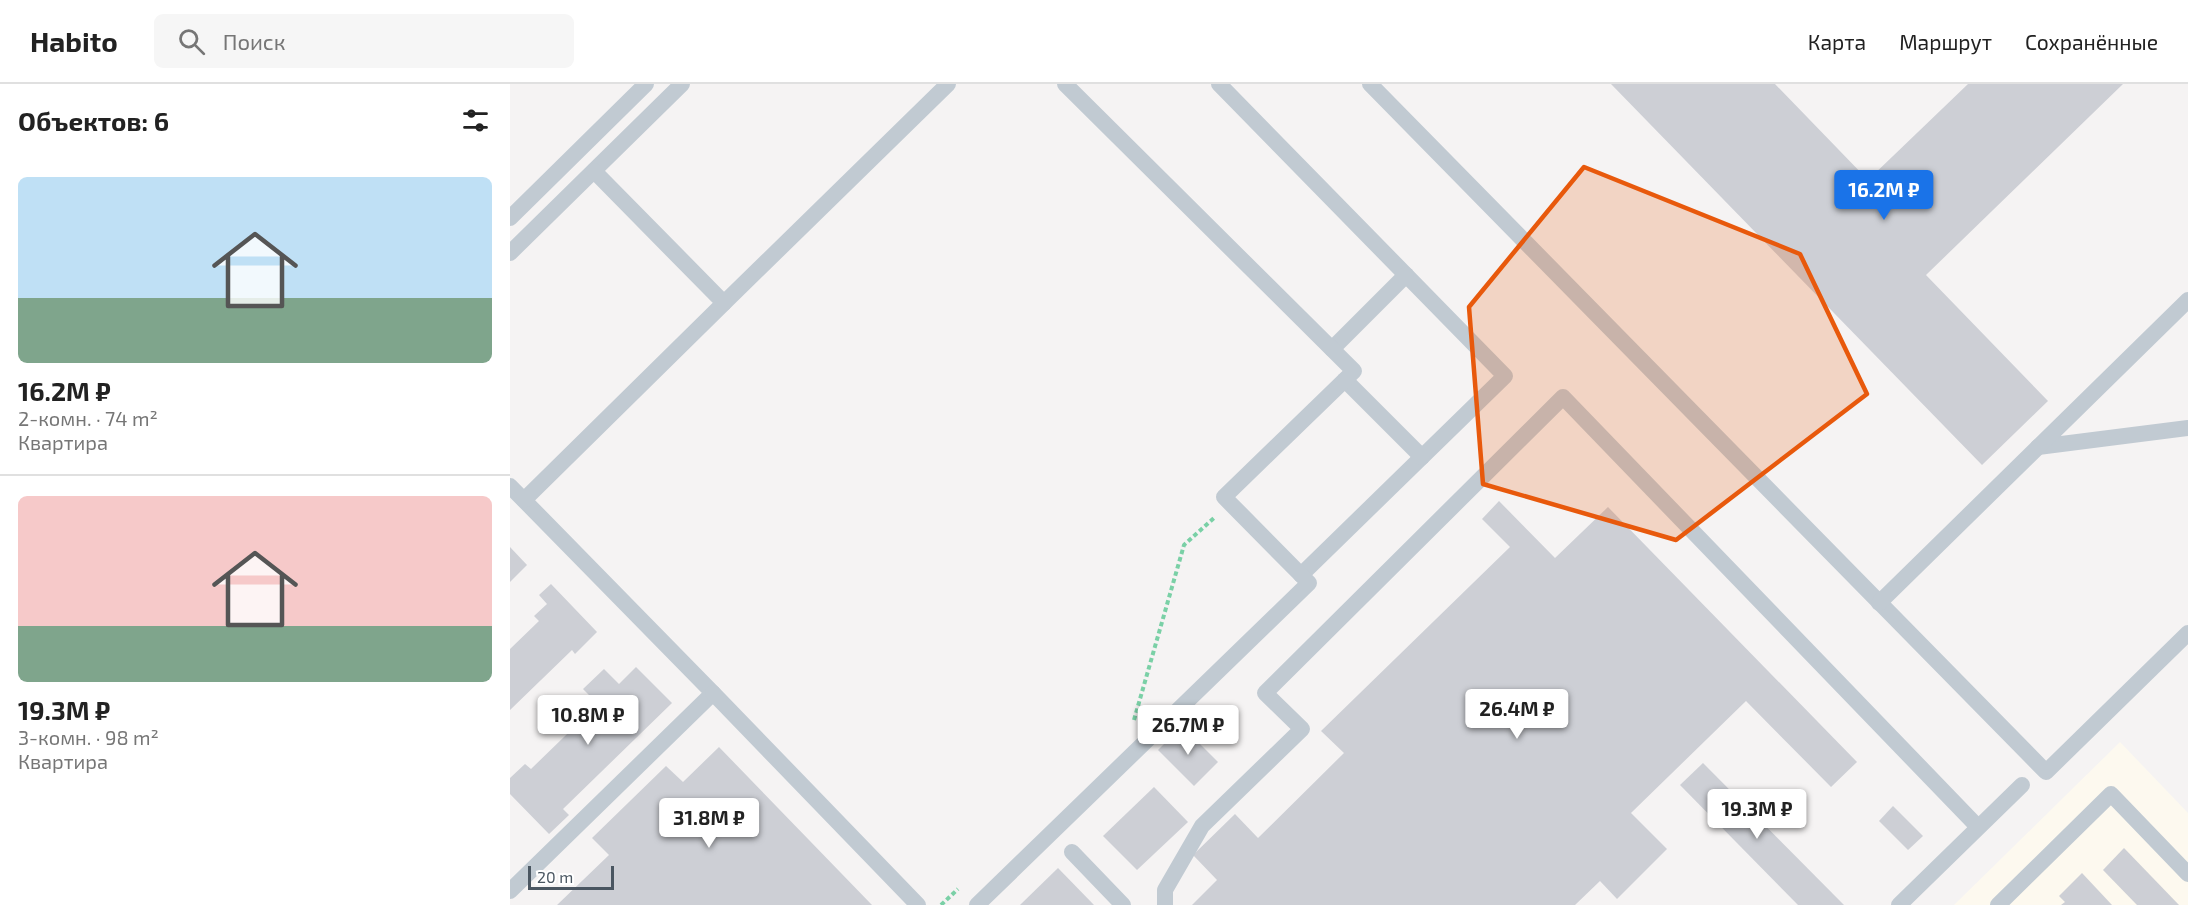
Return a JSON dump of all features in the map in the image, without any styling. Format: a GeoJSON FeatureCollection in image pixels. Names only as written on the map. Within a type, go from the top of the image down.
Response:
{"type":"FeatureCollection","features":[{"type":"Feature","properties":{"kind":"lane"},"geometry":{"type":"LineString","coordinates":[[510,218],[646,84]]}},
{"type":"Feature","properties":{"kind":"lane"},"geometry":{"type":"LineString","coordinates":[[510,253],[682,84]]}},
{"type":"Feature","properties":{"kind":"lane"},"geometry":{"type":"LineString","coordinates":[[524,500],[948,84]]}},
{"type":"Feature","properties":{"kind":"lane"},"geometry":{"type":"LineString","coordinates":[[977,905],[1309,583],[1224,497],[1354,371],[1065,84]]}},
{"type":"Feature","properties":{"kind":"lane"},"geometry":{"type":"LineString","coordinates":[[1219,84],[1505,376],[1301,575]]}},
{"type":"Feature","properties":{"kind":"lane"},"geometry":{"type":"LineString","coordinates":[[1370,84],[2046,772],[2188,633]]}},
{"type":"Feature","properties":{"kind":"lane"},"geometry":{"type":"LineString","coordinates":[[594,171],[724,303]]}},
{"type":"Feature","properties":{"kind":"lane"},"geometry":{"type":"LineString","coordinates":[[1332,349],[1406,275]]}},
{"type":"Feature","properties":{"kind":"lane"},"geometry":{"type":"LineString","coordinates":[[1879,603],[2188,300]]}},
{"type":"Feature","properties":{"kind":"lane"},"geometry":{"type":"LineString","coordinates":[[1345,380],[1422,458]]}},
{"type":"Feature","properties":{"kind":"lane"},"geometry":{"type":"LineString","coordinates":[[1165,905],[1165,890],[1202,826],[1302,729],[1265,693],[1563,397],[1978,828]]}},
{"type":"Feature","properties":{"kind":"lane"},"geometry":{"type":"LineString","coordinates":[[2038,447],[2188,428]]}},
{"type":"Feature","properties":{"kind":"lane"},"geometry":{"type":"LineString","coordinates":[[510,486],[918,905]]}},
{"type":"Feature","properties":{"kind":"lane"},"geometry":{"type":"LineString","coordinates":[[510,891],[713,693]]}},
{"type":"Feature","properties":{"kind":"lane"},"geometry":{"type":"LineString","coordinates":[[1899,905],[2022,784]]}},
{"type":"Feature","properties":{"kind":"lane"},"geometry":{"type":"LineString","coordinates":[[1998,905],[2111,794],[2188,874]]}},
{"type":"Feature","properties":{"kind":"lane"},"geometry":{"type":"LineString","coordinates":[[1072,852],[1123,905]]}},
{"type":"Feature","properties":{"kind":"path"},"geometry":{"type":"LineString","coordinates":[[1134,723],[1184,545],[1230,503]]}},
{"type":"Feature","properties":{"kind":"path"},"geometry":{"type":"LineString","coordinates":[[941,905],[966,881]]}},
{"type":"Feature","properties":{"kind":"highlighted area"},"geometry":{"type":"Polygon","coordinates":[[[1584,167],[1800,254],[1867,394],[1676,540],[1483,484],[1469,307],[1584,167]]]}},
{"type":"Feature","properties":{"kind":"shaded area"},"geometry":{"type":"Polygon","coordinates":[[[2120,742],[2188,813],[2188,905],[1954,905],[2120,742]]]}},
{"type":"Feature","properties":{"kind":"building"},"geometry":{"type":"Polygon","coordinates":[[[1611,84],[1775,84],[1868,180],[1968,84],[2123,84],[1926,275],[2048,401],[1982,465],[1611,84]]]}},
{"type":"Feature","properties":{"kind":"building"},"geometry":{"type":"Polygon","coordinates":[[[1499,501],[1555,558],[1608,507],[1857,762],[1831,787],[1746,701],[1631,813],[1667,849],[1617,899],[1600,881],[1575,905],[1192,905],[1217,880],[1193,855],[1235,814],[1258,838],[1344,753],[1321,731],[1510,547],[1482,519],[1499,501]]]}},
{"type":"Feature","properties":{"kind":"building"},"geometry":{"type":"Polygon","coordinates":[[[510,547],[527,565],[510,582],[510,547]]]}},
{"type":"Feature","properties":{"kind":"building"},"geometry":{"type":"Polygon","coordinates":[[[551,584],[597,632],[575,654],[572,650],[510,710],[510,649],[539,621],[534,616],[547,604],[539,595],[551,584]]]}},
{"type":"Feature","properties":{"kind":"building"},"geometry":{"type":"Polygon","coordinates":[[[636,667],[672,703],[563,809],[569,815],[549,834],[510,794],[510,778],[525,764],[531,769],[598,704],[583,689],[604,669],[619,684],[636,667]]]}},
{"type":"Feature","properties":{"kind":"building"},"geometry":{"type":"Polygon","coordinates":[[[1182,726],[1218,762],[1194,786],[1158,750],[1182,726]]]}},
{"type":"Feature","properties":{"kind":"building"},"geometry":{"type":"Polygon","coordinates":[[[719,747],[872,905],[557,905],[609,855],[592,838],[666,766],[683,782],[719,747]]]}},
{"type":"Feature","properties":{"kind":"building"},"geometry":{"type":"Polygon","coordinates":[[[1703,763],[1844,905],[1798,905],[1680,785],[1703,763]]]}},
{"type":"Feature","properties":{"kind":"building"},"geometry":{"type":"Polygon","coordinates":[[[1154,787],[1188,822],[1137,870],[1103,836],[1154,787]]]}},
{"type":"Feature","properties":{"kind":"building"},"geometry":{"type":"Polygon","coordinates":[[[1893,806],[1923,836],[1908,850],[1879,821],[1893,806]]]}},
{"type":"Feature","properties":{"kind":"building"},"geometry":{"type":"Polygon","coordinates":[[[2124,848],[2179,905],[2137,905],[2103,870],[2124,848]]]}},
{"type":"Feature","properties":{"kind":"building"},"geometry":{"type":"Polygon","coordinates":[[[1058,868],[1094,905],[1020,905],[1058,868]]]}},
{"type":"Feature","properties":{"kind":"building"},"geometry":{"type":"Polygon","coordinates":[[[2082,873],[2112,905],[2061,905],[2065,902],[2059,896],[2082,873]]]}}]}
